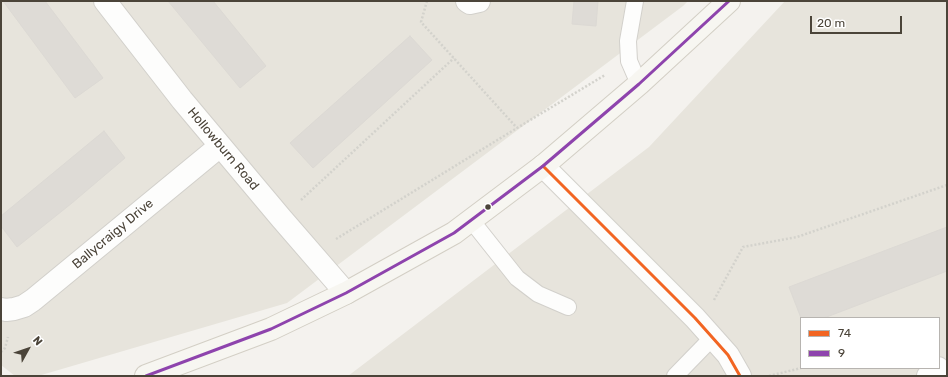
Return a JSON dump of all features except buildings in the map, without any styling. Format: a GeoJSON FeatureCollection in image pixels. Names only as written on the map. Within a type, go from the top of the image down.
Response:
{"type":"FeatureCollection","features":[{"type":"Feature","properties":{"kind":"main road"},"geometry":{"type":"LineString","coordinates":[[146,376],[271,329],[346,293],[454,233],[544,166],[640,84],[729,1]]}},
{"type":"Feature","properties":{"kind":"street","name":"Hollowburn Road"},"geometry":{"type":"LineString","coordinates":[[105,1],[182,100],[346,293]]}},
{"type":"Feature","properties":{"kind":"street"},"geometry":{"type":"LineString","coordinates":[[467,1],[470,3],[480,1]]}},
{"type":"Feature","properties":{"kind":"street","name":"Ballycraigy Drive"},"geometry":{"type":"LineString","coordinates":[[1,308],[6,310],[14,309],[24,306],[33,300],[220,146]]}},
{"type":"Feature","properties":{"kind":"street"},"geometry":{"type":"LineString","coordinates":[[544,166],[695,318],[728,355],[740,376]]}},
{"type":"Feature","properties":{"kind":"street"},"geometry":{"type":"LineString","coordinates":[[928,376],[937,369]]}},
{"type":"Feature","properties":{"kind":"lane"},"geometry":{"type":"LineString","coordinates":[[635,1],[628,41],[629,60],[640,84]]}},
{"type":"Feature","properties":{"kind":"lane"},"geometry":{"type":"LineString","coordinates":[[471,220],[517,278],[538,294],[568,307]]}},
{"type":"Feature","properties":{"kind":"lane"},"geometry":{"type":"LineString","coordinates":[[675,376],[712,338]]}},
{"type":"Feature","properties":{"kind":"path"},"geometry":{"type":"LineString","coordinates":[[427,1],[421,22],[517,128]]}},
{"type":"Feature","properties":{"kind":"path"},"geometry":{"type":"LineString","coordinates":[[281,218],[454,58]]}},
{"type":"Feature","properties":{"kind":"path"},"geometry":{"type":"LineString","coordinates":[[312,254],[629,60]]}},
{"type":"Feature","properties":{"kind":"path"},"geometry":{"type":"LineString","coordinates":[[695,318],[712,303],[743,247],[797,237],[947,185]]}},
{"type":"Feature","properties":{"kind":"path"},"geometry":{"type":"LineString","coordinates":[[769,376],[800,368]]}},
{"type":"Feature","properties":{"kind":"shaded area"},"geometry":{"type":"Polygon","coordinates":[[[1,1],[688,1],[287,303],[38,376],[15,376],[1,365],[1,1]]]}},
{"type":"Feature","properties":{"kind":"shaded area"},"geometry":{"type":"Polygon","coordinates":[[[785,1],[947,1],[947,376],[348,376],[649,147],[785,1]]]}},
{"type":"Feature","properties":{"kind":"transit line","name":"9"},"geometry":{"type":"LineString","coordinates":[[146,376],[271,329],[346,293],[454,233],[543,166],[639,84],[729,1]]}},
{"type":"Feature","properties":{"kind":"transit line","name":"74"},"geometry":{"type":"LineString","coordinates":[[543,166],[695,318],[728,355],[740,376]]}}]}
